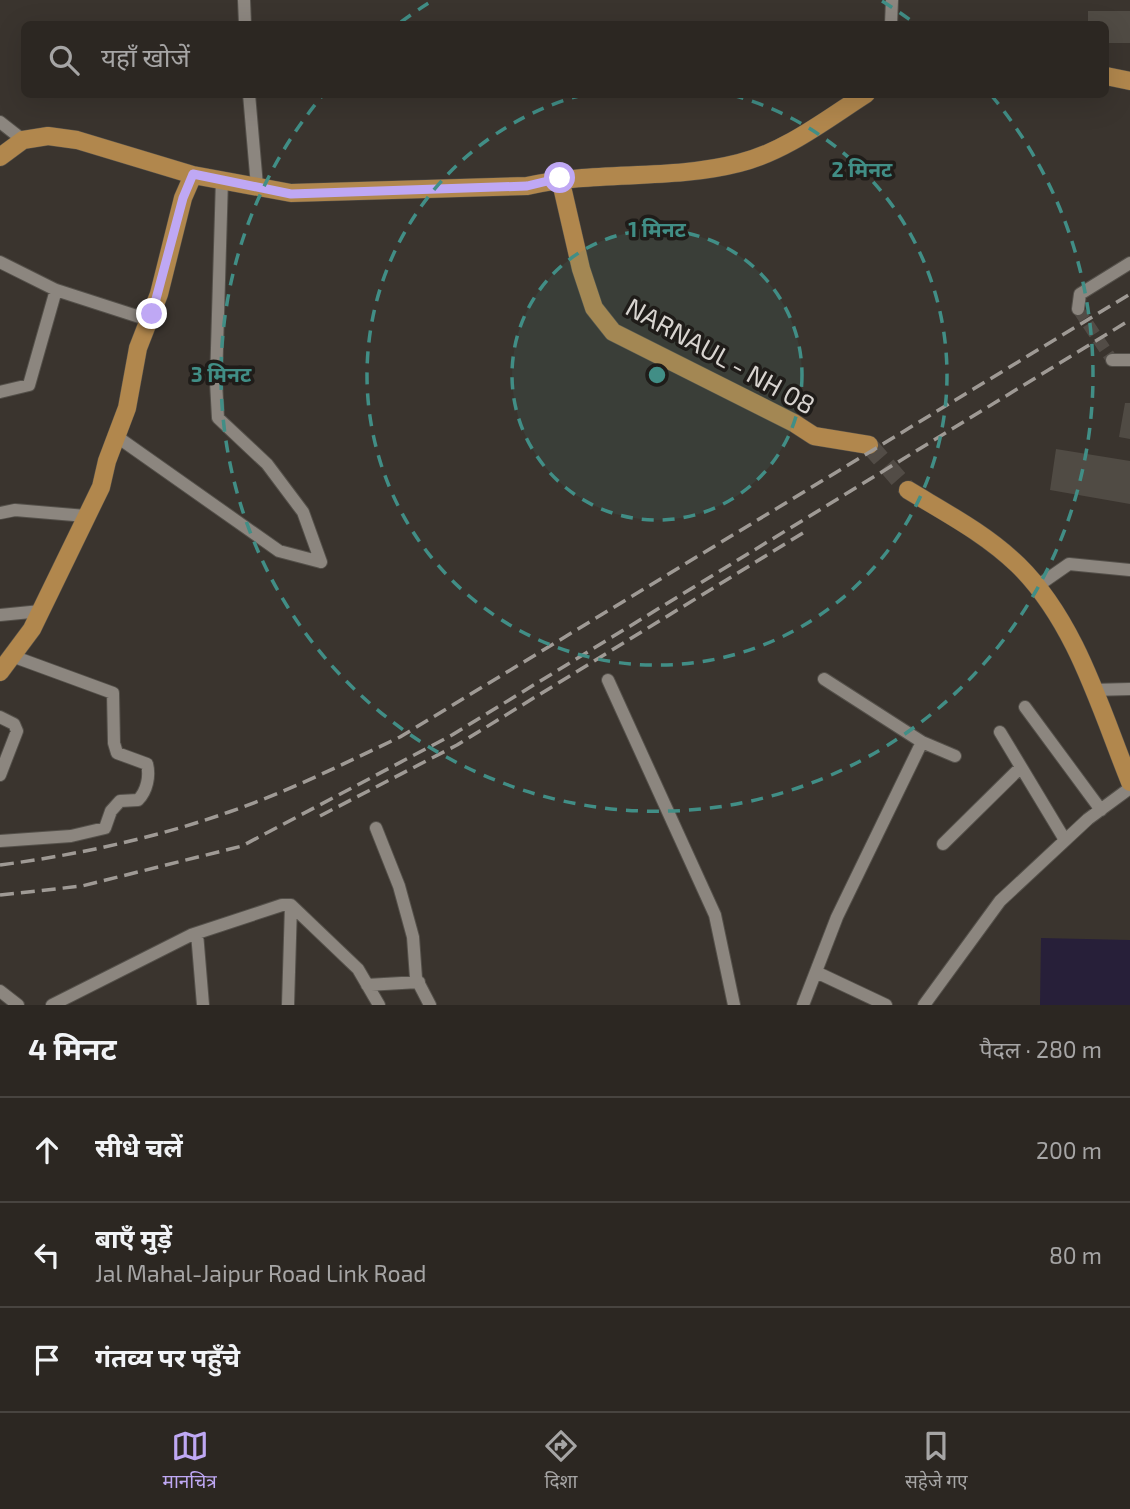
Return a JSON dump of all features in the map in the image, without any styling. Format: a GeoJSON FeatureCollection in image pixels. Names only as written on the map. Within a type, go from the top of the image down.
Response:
{"type":"FeatureCollection","features":[{"type":"Feature","properties":{"kind":"main road"},"geometry":{"type":"LineString","coordinates":[[1109,77],[1130,81]]}},
{"type":"Feature","properties":{"kind":"main road"},"geometry":{"type":"LineString","coordinates":[[0,157],[23,140],[48,136],[77,140],[193,174],[291,194],[357,194],[415,188],[527,186],[560,178],[666,175],[741,163],[790,142],[860,98]]}},
{"type":"Feature","properties":{"kind":"main road"},"geometry":{"type":"LineString","coordinates":[[0,672],[41,611],[102,487],[127,408],[138,348],[175,240],[183,198],[193,174]]}},
{"type":"Feature","properties":{"kind":"main road","name":"NARNAUL - NH 08"},"geometry":{"type":"LineString","coordinates":[[560,178],[581,269],[594,308],[613,332],[794,423],[814,436],[869,445]]}},
{"type":"Feature","properties":{"kind":"main road"},"geometry":{"type":"LineString","coordinates":[[908,490],[981,534],[1018,565],[1036,587],[1072,641],[1130,782]]}},
{"type":"Feature","properties":{"kind":"street"},"geometry":{"type":"LineString","coordinates":[[244,0],[245,21]]}},
{"type":"Feature","properties":{"kind":"street"},"geometry":{"type":"LineString","coordinates":[[891,21],[892,0]]}},
{"type":"Feature","properties":{"kind":"street"},"geometry":{"type":"LineString","coordinates":[[249,98],[257,186]]}},
{"type":"Feature","properties":{"kind":"street"},"geometry":{"type":"LineString","coordinates":[[0,122],[23,140]]}},
{"type":"Feature","properties":{"kind":"street"},"geometry":{"type":"LineString","coordinates":[[116,436],[279,551],[321,562],[303,512],[267,464],[218,418],[216,382],[222,179]]}},
{"type":"Feature","properties":{"kind":"street"},"geometry":{"type":"LineString","coordinates":[[0,262],[56,290],[149,320]]}},
{"type":"Feature","properties":{"kind":"street"},"geometry":{"type":"LineString","coordinates":[[1078,309],[1080,294],[1130,263]]}},
{"type":"Feature","properties":{"kind":"street"},"geometry":{"type":"LineString","coordinates":[[0,392],[29,385],[56,290]]}},
{"type":"Feature","properties":{"kind":"street"},"geometry":{"type":"LineString","coordinates":[[1112,360],[1130,360]]}},
{"type":"Feature","properties":{"kind":"street"},"geometry":{"type":"LineString","coordinates":[[0,513],[15,510],[86,516]]}},
{"type":"Feature","properties":{"kind":"street"},"geometry":{"type":"LineString","coordinates":[[1036,587],[1069,564],[1130,570]]}},
{"type":"Feature","properties":{"kind":"street"},"geometry":{"type":"LineString","coordinates":[[0,615],[41,611]]}},
{"type":"Feature","properties":{"kind":"street"},"geometry":{"type":"LineString","coordinates":[[0,841],[71,836],[105,828],[111,811],[120,801],[138,800],[144,794],[149,773],[147,764],[117,753],[114,743],[113,693],[12,656]]}},
{"type":"Feature","properties":{"kind":"street"},"geometry":{"type":"LineString","coordinates":[[824,679],[922,742],[955,756]]}},
{"type":"Feature","properties":{"kind":"street"},"geometry":{"type":"LineString","coordinates":[[608,680],[715,915],[734,1005]]}},
{"type":"Feature","properties":{"kind":"street"},"geometry":{"type":"LineString","coordinates":[[1092,690],[1130,689]]}},
{"type":"Feature","properties":{"kind":"street"},"geometry":{"type":"LineString","coordinates":[[1025,707],[1101,810]]}},
{"type":"Feature","properties":{"kind":"street"},"geometry":{"type":"LineString","coordinates":[[0,717],[14,724],[16,731],[0,775]]}},
{"type":"Feature","properties":{"kind":"street"},"geometry":{"type":"LineString","coordinates":[[1000,732],[1065,840]]}},
{"type":"Feature","properties":{"kind":"street"},"geometry":{"type":"LineString","coordinates":[[803,1005],[837,917],[922,742]]}},
{"type":"Feature","properties":{"kind":"street"},"geometry":{"type":"LineString","coordinates":[[943,844],[1021,767]]}},
{"type":"Feature","properties":{"kind":"street"},"geometry":{"type":"LineString","coordinates":[[924,1005],[1000,901],[1065,840],[1130,788]]}},
{"type":"Feature","properties":{"kind":"street"},"geometry":{"type":"LineString","coordinates":[[376,828],[399,886],[413,937],[419,982],[430,1005]]}},
{"type":"Feature","properties":{"kind":"street"},"geometry":{"type":"LineString","coordinates":[[52,1005],[197,933],[282,905],[291,905],[358,969],[379,1005]]}},
{"type":"Feature","properties":{"kind":"street"},"geometry":{"type":"LineString","coordinates":[[288,1005],[291,905]]}},
{"type":"Feature","properties":{"kind":"street"},"geometry":{"type":"LineString","coordinates":[[197,933],[203,1005]]}},
{"type":"Feature","properties":{"kind":"street"},"geometry":{"type":"LineString","coordinates":[[816,972],[886,1005]]}},
{"type":"Feature","properties":{"kind":"street"},"geometry":{"type":"LineString","coordinates":[[368,985],[419,982]]}},
{"type":"Feature","properties":{"kind":"street"},"geometry":{"type":"LineString","coordinates":[[0,991],[18,1005]]}},
{"type":"Feature","properties":{"kind":"shaded area"},"geometry":{"type":"Polygon","coordinates":[[[1041,938],[1130,940],[1130,1005],[1040,1005],[1041,938]]]}},
{"type":"Feature","properties":{"kind":"building"},"geometry":{"type":"Polygon","coordinates":[[[1088,11],[1130,11],[1130,43],[1109,43],[1109,21],[1088,21],[1088,11]]]}},
{"type":"Feature","properties":{"kind":"building"},"geometry":{"type":"Polygon","coordinates":[[[1125,403],[1130,403],[1130,439],[1119,437],[1125,403]]]}},
{"type":"Feature","properties":{"kind":"building"},"geometry":{"type":"Polygon","coordinates":[[[1056,449],[1130,461],[1130,504],[1050,490],[1056,449]]]}},
{"type":"Feature","properties":{"kind":"tunnel"},"geometry":{"type":"LineString","coordinates":[[1078,309],[1112,360]]}},
{"type":"Feature","properties":{"kind":"tunnel"},"geometry":{"type":"LineString","coordinates":[[869,445],[908,490]]}},
{"type":"Feature","properties":{"kind":"railway"},"geometry":{"type":"LineString","coordinates":[[0,865],[58,856],[173,830],[294,787],[400,737],[1130,294]]}},
{"type":"Feature","properties":{"kind":"railway"},"geometry":{"type":"LineString","coordinates":[[0,895],[82,886],[242,846],[452,735],[1130,320]]}},
{"type":"Feature","properties":{"kind":"railway"},"geometry":{"type":"LineString","coordinates":[[320,816],[457,745],[803,533]]}},
{"type":"Feature","properties":{"kind":"route"},"geometry":{"type":"LineString","coordinates":[[152,314],[175,240],[183,198],[193,174],[291,194],[357,194],[415,188],[527,186],[560,178]]}}]}
